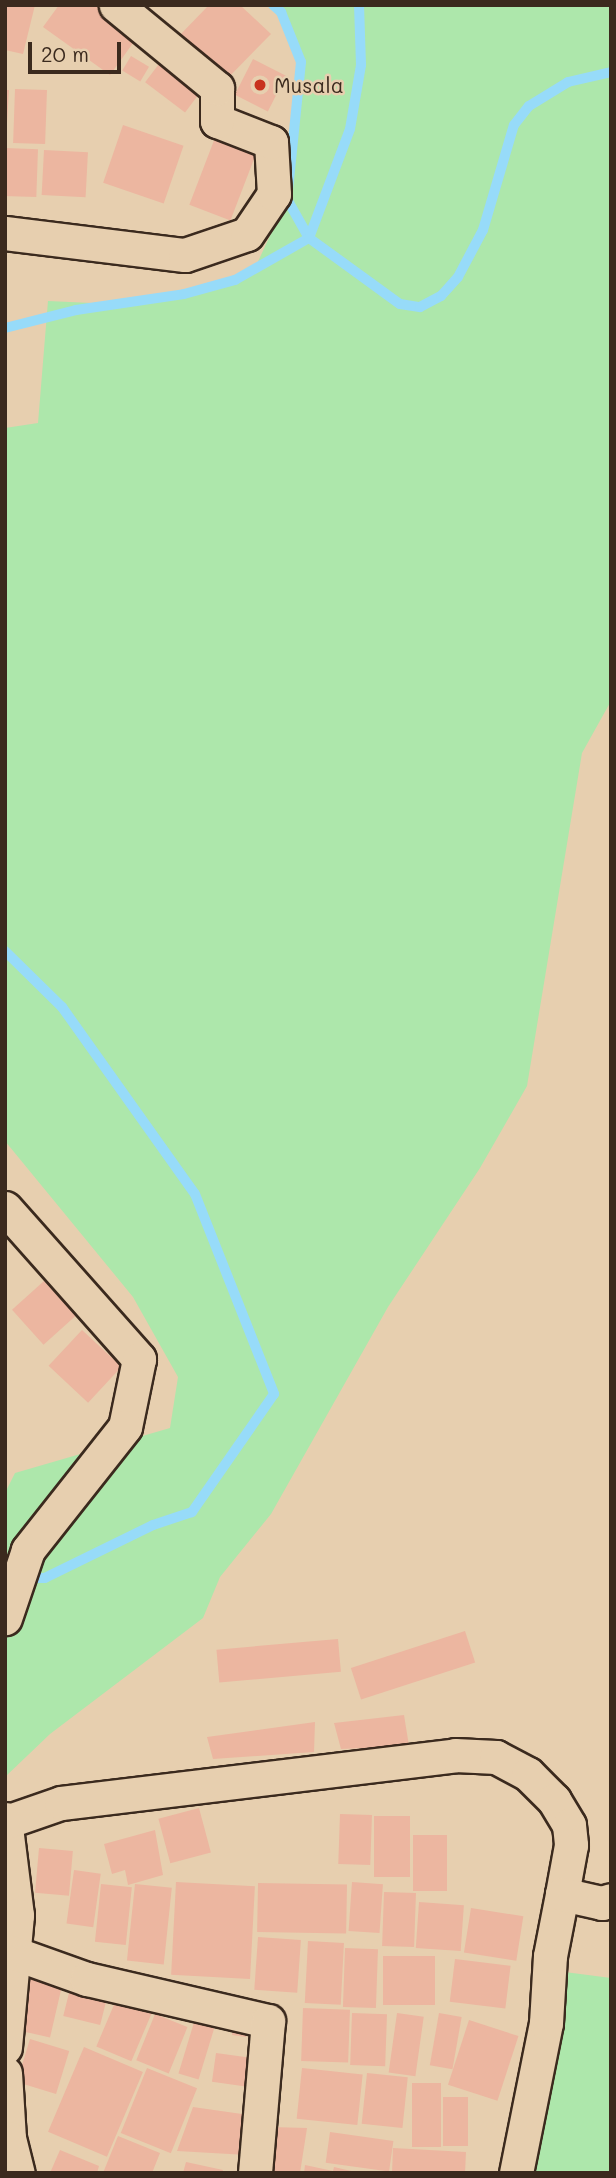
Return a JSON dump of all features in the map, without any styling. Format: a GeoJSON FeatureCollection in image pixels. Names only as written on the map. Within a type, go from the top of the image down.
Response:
{"type":"FeatureCollection","features":[{"type":"Feature","properties":{"kind":"street"},"geometry":{"type":"LineString","coordinates":[[5,233],[185,255],[247,234],[274,194],[271,142],[217,121],[217,88],[116,5]]}},
{"type":"Feature","properties":{"kind":"street"},"geometry":{"type":"LineString","coordinates":[[5,1208],[139,1359],[125,1427],[28,1550],[9,1610]]}},
{"type":"Feature","properties":{"kind":"street"},"geometry":{"type":"LineString","coordinates":[[5,2047],[10,1952],[17,1915],[6,1821],[61,1803],[456,1755],[496,1757],[528,1774],[554,1800],[569,1825],[571,1845],[550,1956],[546,2023],[516,2173]]}},
{"type":"Feature","properties":{"kind":"street"},"geometry":{"type":"LineString","coordinates":[[562,1894],[603,1903],[611,1900]]}},
{"type":"Feature","properties":{"kind":"street"},"geometry":{"type":"LineString","coordinates":[[10,1952],[87,1979],[268,2021],[255,2173]]}},
{"type":"Feature","properties":{"kind":"street"},"geometry":{"type":"LineString","coordinates":[[5,2073],[9,2138],[18,2173]]}},
{"type":"Feature","properties":{"kind":"green space"},"geometry":{"type":"Polygon","coordinates":[[[273,5],[611,5],[611,701],[582,753],[527,1086],[480,1168],[388,1307],[271,1514],[220,1577],[203,1618],[50,1734],[5,1777],[5,1493],[15,1473],[170,1428],[178,1377],[133,1297],[5,1141],[5,428],[38,423],[48,301],[92,303],[184,294],[235,280],[255,268],[287,199],[301,62],[282,12],[273,5]]]}},
{"type":"Feature","properties":{"kind":"green space"},"geometry":{"type":"Polygon","coordinates":[[[557,1971],[611,1978],[611,2173],[535,2173],[557,1971]]]}},
{"type":"Feature","properties":{"kind":"building"},"geometry":{"type":"Polygon","coordinates":[[[5,5],[35,5],[23,54],[5,50],[5,5]]]}},
{"type":"Feature","properties":{"kind":"building"},"geometry":{"type":"Polygon","coordinates":[[[59,5],[104,5],[141,32],[110,75],[43,27],[59,5]]]}},
{"type":"Feature","properties":{"kind":"building"},"geometry":{"type":"Polygon","coordinates":[[[209,5],[240,5],[271,34],[223,83],[177,38],[209,5]]]}},
{"type":"Feature","properties":{"kind":"building"},"geometry":{"type":"Polygon","coordinates":[[[131,56],[149,67],[140,81],[122,71],[131,56]]]}},
{"type":"Feature","properties":{"kind":"building"},"geometry":{"type":"Polygon","coordinates":[[[165,56],[205,86],[185,112],[145,82],[165,56]]]}},
{"type":"Feature","properties":{"kind":"building","name":"Musala"},"geometry":{"type":"Polygon","coordinates":[[[253,59],[286,76],[268,111],[235,95],[253,59]]]}},
{"type":"Feature","properties":{"kind":"building"},"geometry":{"type":"Polygon","coordinates":[[[15,89],[47,90],[45,144],[13,143],[15,89]]]}},
{"type":"Feature","properties":{"kind":"building"},"geometry":{"type":"Polygon","coordinates":[[[5,90],[9,90],[7,123],[5,123],[5,90]]]}},
{"type":"Feature","properties":{"kind":"building"},"geometry":{"type":"Polygon","coordinates":[[[123,125],[184,146],[164,204],[103,183],[123,125]]]}},
{"type":"Feature","properties":{"kind":"building"},"geometry":{"type":"Polygon","coordinates":[[[218,130],[259,146],[230,220],[189,205],[218,130]]]}},
{"type":"Feature","properties":{"kind":"building"},"geometry":{"type":"Polygon","coordinates":[[[5,148],[38,149],[36,197],[5,196],[5,148]]]}},
{"type":"Feature","properties":{"kind":"building"},"geometry":{"type":"Polygon","coordinates":[[[44,150],[88,152],[86,197],[42,195],[44,150]]]}},
{"type":"Feature","properties":{"kind":"building"},"geometry":{"type":"Polygon","coordinates":[[[44,1281],[75,1316],[43,1345],[12,1310],[44,1281]]]}},
{"type":"Feature","properties":{"kind":"building"},"geometry":{"type":"Polygon","coordinates":[[[82,1330],[121,1367],[88,1403],[49,1366],[82,1330]]]}},
{"type":"Feature","properties":{"kind":"building"},"geometry":{"type":"Polygon","coordinates":[[[465,1631],[475,1662],[361,1699],[351,1668],[465,1631]]]}},
{"type":"Feature","properties":{"kind":"building"},"geometry":{"type":"Polygon","coordinates":[[[338,1639],[341,1672],[219,1683],[216,1650],[338,1639]]]}},
{"type":"Feature","properties":{"kind":"building"},"geometry":{"type":"Polygon","coordinates":[[[404,1715],[409,1746],[341,1749],[334,1723],[404,1715]]]}},
{"type":"Feature","properties":{"kind":"building"},"geometry":{"type":"Polygon","coordinates":[[[315,1722],[314,1752],[213,1759],[207,1737],[315,1722]]]}},
{"type":"Feature","properties":{"kind":"building"},"geometry":{"type":"Polygon","coordinates":[[[199,1808],[211,1852],[170,1863],[158,1819],[199,1808]]]}},
{"type":"Feature","properties":{"kind":"building"},"geometry":{"type":"Polygon","coordinates":[[[340,1814],[372,1815],[370,1865],[338,1864],[340,1814]]]}},
{"type":"Feature","properties":{"kind":"building"},"geometry":{"type":"Polygon","coordinates":[[[374,1816],[410,1816],[410,1877],[374,1877],[374,1816]]]}},
{"type":"Feature","properties":{"kind":"building"},"geometry":{"type":"Polygon","coordinates":[[[155,1830],[163,1875],[128,1885],[125,1870],[112,1874],[104,1844],[155,1830]]]}},
{"type":"Feature","properties":{"kind":"building"},"geometry":{"type":"Polygon","coordinates":[[[413,1835],[447,1835],[447,1891],[413,1891],[413,1835]]]}},
{"type":"Feature","properties":{"kind":"building"},"geometry":{"type":"Polygon","coordinates":[[[39,1848],[73,1851],[69,1896],[35,1893],[39,1848]]]}},
{"type":"Feature","properties":{"kind":"building"},"geometry":{"type":"Polygon","coordinates":[[[74,1870],[101,1874],[93,1927],[66,1923],[74,1870]]]}},
{"type":"Feature","properties":{"kind":"building"},"geometry":{"type":"Polygon","coordinates":[[[176,1882],[255,1886],[250,1979],[171,1975],[176,1882]]]}},
{"type":"Feature","properties":{"kind":"building"},"geometry":{"type":"Polygon","coordinates":[[[352,1882],[383,1884],[380,1933],[349,1931],[352,1882]]]}},
{"type":"Feature","properties":{"kind":"building"},"geometry":{"type":"Polygon","coordinates":[[[258,1883],[347,1885],[346,1934],[257,1932],[258,1883]]]}},
{"type":"Feature","properties":{"kind":"building"},"geometry":{"type":"Polygon","coordinates":[[[101,1884],[132,1887],[126,1945],[95,1942],[101,1884]]]}},
{"type":"Feature","properties":{"kind":"building"},"geometry":{"type":"Polygon","coordinates":[[[135,1884],[172,1888],[164,1964],[127,1961],[135,1884]]]}},
{"type":"Feature","properties":{"kind":"building"},"geometry":{"type":"Polygon","coordinates":[[[384,1892],[416,1893],[414,1947],[382,1946],[384,1892]]]}},
{"type":"Feature","properties":{"kind":"building"},"geometry":{"type":"Polygon","coordinates":[[[419,1902],[464,1905],[461,1951],[416,1948],[419,1902]]]}},
{"type":"Feature","properties":{"kind":"building"},"geometry":{"type":"Polygon","coordinates":[[[471,1908],[523,1916],[516,1961],[464,1952],[471,1908]]]}},
{"type":"Feature","properties":{"kind":"building"},"geometry":{"type":"Polygon","coordinates":[[[258,1937],[301,1940],[297,1993],[254,1990],[258,1937]]]}},
{"type":"Feature","properties":{"kind":"building"},"geometry":{"type":"Polygon","coordinates":[[[308,1941],[344,1943],[341,2005],[305,2003],[308,1941]]]}},
{"type":"Feature","properties":{"kind":"building"},"geometry":{"type":"Polygon","coordinates":[[[345,1948],[378,1949],[376,2008],[343,2007],[345,1948]]]}},
{"type":"Feature","properties":{"kind":"building"},"geometry":{"type":"Polygon","coordinates":[[[383,1956],[435,1956],[435,2005],[383,2005],[383,1956]]]}},
{"type":"Feature","properties":{"kind":"building"},"geometry":{"type":"Polygon","coordinates":[[[455,1959],[511,1966],[505,2009],[450,2002],[455,1959]]]}},
{"type":"Feature","properties":{"kind":"building"},"geometry":{"type":"Polygon","coordinates":[[[33,1969],[64,1976],[50,2038],[19,2030],[33,1969]]]}},
{"type":"Feature","properties":{"kind":"building"},"geometry":{"type":"Polygon","coordinates":[[[72,1981],[109,1990],[100,2025],[63,2016],[72,1981]]]}},
{"type":"Feature","properties":{"kind":"building"},"geometry":{"type":"Polygon","coordinates":[[[119,1993],[154,2008],[131,2061],[96,2046],[119,1993]]]}},
{"type":"Feature","properties":{"kind":"building"},"geometry":{"type":"Polygon","coordinates":[[[303,2008],[350,2010],[348,2063],[301,2061],[303,2008]]]}},
{"type":"Feature","properties":{"kind":"building"},"geometry":{"type":"Polygon","coordinates":[[[352,2013],[387,2014],[385,2066],[350,2065],[352,2013]]]}},
{"type":"Feature","properties":{"kind":"building"},"geometry":{"type":"Polygon","coordinates":[[[397,2013],[424,2017],[415,2076],[389,2072],[397,2013]]]}},
{"type":"Feature","properties":{"kind":"building"},"geometry":{"type":"Polygon","coordinates":[[[439,2013],[462,2017],[452,2069],[430,2065],[439,2013]]]}},
{"type":"Feature","properties":{"kind":"building"},"geometry":{"type":"Polygon","coordinates":[[[155,2014],[187,2027],[169,2073],[136,2060],[155,2014]]]}},
{"type":"Feature","properties":{"kind":"building"},"geometry":{"type":"Polygon","coordinates":[[[196,2016],[216,2022],[199,2080],[178,2073],[196,2016]]]}},
{"type":"Feature","properties":{"kind":"building"},"geometry":{"type":"Polygon","coordinates":[[[469,2020],[518,2036],[497,2101],[448,2085],[469,2020]]]}},
{"type":"Feature","properties":{"kind":"building"},"geometry":{"type":"Polygon","coordinates":[[[234,2026],[247,2027],[246,2037],[232,2035],[234,2026]]]}},
{"type":"Feature","properties":{"kind":"building"},"geometry":{"type":"Polygon","coordinates":[[[30,2039],[69,2051],[56,2094],[17,2082],[30,2039]]]}},
{"type":"Feature","properties":{"kind":"building"},"geometry":{"type":"Polygon","coordinates":[[[84,2047],[143,2072],[107,2157],[48,2132],[84,2047]]]}},
{"type":"Feature","properties":{"kind":"building"},"geometry":{"type":"Polygon","coordinates":[[[216,2053],[259,2059],[255,2088],[212,2082],[216,2053]]]}},
{"type":"Feature","properties":{"kind":"building"},"geometry":{"type":"Polygon","coordinates":[[[147,2068],[197,2088],[171,2153],[121,2133],[147,2068]]]}},
{"type":"Feature","properties":{"kind":"building"},"geometry":{"type":"Polygon","coordinates":[[[302,2068],[363,2074],[357,2125],[297,2119],[302,2068]]]}},
{"type":"Feature","properties":{"kind":"building"},"geometry":{"type":"Polygon","coordinates":[[[367,2073],[408,2077],[402,2128],[362,2124],[367,2073]]]}},
{"type":"Feature","properties":{"kind":"building"},"geometry":{"type":"Polygon","coordinates":[[[412,2083],[441,2083],[441,2147],[412,2147],[412,2083]]]}},
{"type":"Feature","properties":{"kind":"building"},"geometry":{"type":"Polygon","coordinates":[[[443,2097],[468,2097],[468,2146],[443,2146],[443,2097]]]}},
{"type":"Feature","properties":{"kind":"building"},"geometry":{"type":"Polygon","coordinates":[[[193,2107],[249,2115],[247,2155],[177,2151],[193,2107]]]}},
{"type":"Feature","properties":{"kind":"building"},"geometry":{"type":"Polygon","coordinates":[[[270,2127],[307,2128],[300,2173],[264,2170],[270,2127]]]}},
{"type":"Feature","properties":{"kind":"building"},"geometry":{"type":"Polygon","coordinates":[[[330,2132],[393,2141],[389,2172],[326,2163],[330,2132]]]}},
{"type":"Feature","properties":{"kind":"building"},"geometry":{"type":"Polygon","coordinates":[[[118,2136],[160,2153],[152,2173],[103,2173],[118,2136]]]}},
{"type":"Feature","properties":{"kind":"building"},"geometry":{"type":"Polygon","coordinates":[[[393,2148],[466,2152],[465,2173],[392,2173],[393,2148]]]}},
{"type":"Feature","properties":{"kind":"building"},"geometry":{"type":"Polygon","coordinates":[[[60,2150],[99,2166],[97,2173],[50,2173],[60,2150]]]}},
{"type":"Feature","properties":{"kind":"building"},"geometry":{"type":"Polygon","coordinates":[[[186,2162],[223,2170],[222,2173],[183,2173],[186,2162]]]}},
{"type":"Feature","properties":{"kind":"building"},"geometry":{"type":"Polygon","coordinates":[[[305,2165],[333,2171],[334,2167],[360,2173],[304,2173],[305,2165]]]}},
{"type":"Feature","properties":{"kind":"waterway"},"geometry":{"type":"LineString","coordinates":[[273,5],[281,12],[301,62],[287,199],[309,238],[400,304],[420,307],[441,296],[458,277],[483,230],[514,125],[529,106],[568,82],[611,72]]}},
{"type":"Feature","properties":{"kind":"waterway"},"geometry":{"type":"LineString","coordinates":[[5,328],[76,310],[184,294],[235,280],[309,238],[350,129],[361,65],[359,5]]}},
{"type":"Feature","properties":{"kind":"waterway"},"geometry":{"type":"LineString","coordinates":[[5,951],[62,1007],[195,1194],[274,1394],[192,1512],[153,1525],[45,1578],[24,1578]]}},
{"type":"Feature","properties":{"kind":"place","name":"Musala"},"geometry":{"type":"Point","coordinates":[260,85]}}]}
